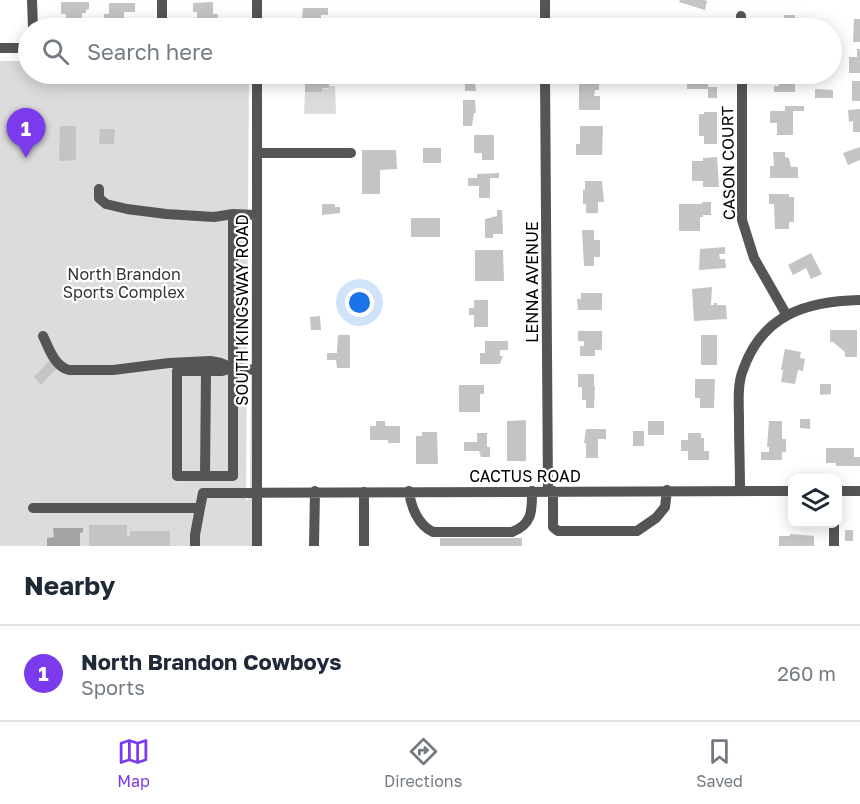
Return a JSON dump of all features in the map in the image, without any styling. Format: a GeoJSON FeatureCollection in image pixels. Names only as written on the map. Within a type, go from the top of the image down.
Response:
{"type":"FeatureCollection","features":[{"type":"Feature","properties":{"kind":"street"},"geometry":{"type":"LineString","coordinates":[[32,0],[33,18]]}},
{"type":"Feature","properties":{"kind":"street"},"geometry":{"type":"LineString","coordinates":[[162,0],[162,18]]}},
{"type":"Feature","properties":{"kind":"street"},"geometry":{"type":"LineString","coordinates":[[257,0],[257,18]]}},
{"type":"Feature","properties":{"kind":"street"},"geometry":{"type":"LineString","coordinates":[[545,0],[545,18]]}},
{"type":"Feature","properties":{"kind":"street"},"geometry":{"type":"LineString","coordinates":[[0,48],[18,48]]}},
{"type":"Feature","properties":{"kind":"street","name":"SOUTH KINGSWAY ROAD"},"geometry":{"type":"LineString","coordinates":[[257,84],[257,546]]}},
{"type":"Feature","properties":{"kind":"street","name":"LENNA AVENUE"},"geometry":{"type":"LineString","coordinates":[[545,84],[550,491],[553,527],[558,531],[637,531],[656,518],[665,507],[667,490]]}},
{"type":"Feature","properties":{"kind":"street","name":"CASON COURT"},"geometry":{"type":"LineString","coordinates":[[742,84],[742,220],[754,258],[786,314]]}},
{"type":"Feature","properties":{"kind":"street"},"geometry":{"type":"LineString","coordinates":[[257,153],[351,153]]}},
{"type":"Feature","properties":{"kind":"street"},"geometry":{"type":"LineString","coordinates":[[99,189],[99,198],[106,204],[127,209],[214,217],[233,214],[257,215]]}},
{"type":"Feature","properties":{"kind":"street"},"geometry":{"type":"LineString","coordinates":[[233,214],[233,368],[233,476],[177,476],[177,371],[222,371],[233,368]]}},
{"type":"Feature","properties":{"kind":"street"},"geometry":{"type":"LineString","coordinates":[[740,490],[739,393],[742,371],[758,338],[786,314],[812,304],[860,300]]}},
{"type":"Feature","properties":{"kind":"street"},"geometry":{"type":"LineString","coordinates":[[43,336],[56,362],[62,368],[69,370],[113,370],[169,363],[210,362],[221,363],[233,368],[257,370]]}},
{"type":"Feature","properties":{"kind":"street"},"geometry":{"type":"LineString","coordinates":[[205,476],[206,371]]}},
{"type":"Feature","properties":{"kind":"street","name":"CACTUS ROAD"},"geometry":{"type":"LineString","coordinates":[[200,508],[202,493],[788,490]]}},
{"type":"Feature","properties":{"kind":"street"},"geometry":{"type":"LineString","coordinates":[[314,546],[315,491]]}},
{"type":"Feature","properties":{"kind":"street"},"geometry":{"type":"LineString","coordinates":[[409,491],[411,505],[416,514],[425,528],[433,532],[519,529],[532,512],[532,491]]}},
{"type":"Feature","properties":{"kind":"street"},"geometry":{"type":"LineString","coordinates":[[842,491],[860,491]]}},
{"type":"Feature","properties":{"kind":"street"},"geometry":{"type":"LineString","coordinates":[[364,492],[364,546]]}},
{"type":"Feature","properties":{"kind":"street"},"geometry":{"type":"LineString","coordinates":[[33,508],[200,508],[195,546]]}},
{"type":"Feature","properties":{"kind":"street"},"geometry":{"type":"LineString","coordinates":[[834,528],[834,546]]}},
{"type":"Feature","properties":{"kind":"green space","name":"North Brandon Sports Complex"},"geometry":{"type":"Polygon","coordinates":[[[0,61],[18,61],[18,84],[249,84],[246,501],[250,496],[252,208],[253,546],[0,546],[0,61]]]}},
{"type":"Feature","properties":{"kind":"green space"},"geometry":{"type":"Polygon","coordinates":[[[329,86],[335,86],[336,114],[304,114],[305,92],[322,92],[322,88],[328,89],[329,86]]]}},
{"type":"Feature","properties":{"kind":"shaded area"},"geometry":{"type":"Polygon","coordinates":[[[53,528],[83,528],[83,532],[80,533],[80,546],[47,546],[47,538],[54,537],[53,528]]]}},
{"type":"Feature","properties":{"kind":"building"},"geometry":{"type":"Polygon","coordinates":[[[680,0],[707,1],[705,10],[679,2],[680,0]]]}},
{"type":"Feature","properties":{"kind":"building"},"geometry":{"type":"Polygon","coordinates":[[[61,2],[89,2],[89,9],[86,13],[82,13],[82,18],[66,18],[66,14],[61,14],[61,2]]]}},
{"type":"Feature","properties":{"kind":"building"},"geometry":{"type":"Polygon","coordinates":[[[213,2],[213,14],[218,14],[218,18],[197,18],[197,12],[193,12],[193,3],[213,2]]]}},
{"type":"Feature","properties":{"kind":"building"},"geometry":{"type":"Polygon","coordinates":[[[109,3],[135,3],[135,12],[124,12],[124,18],[104,18],[104,14],[109,14],[109,3]]]}},
{"type":"Feature","properties":{"kind":"building"},"geometry":{"type":"Polygon","coordinates":[[[303,8],[328,8],[328,15],[321,15],[321,18],[302,18],[303,8]]]}},
{"type":"Feature","properties":{"kind":"building"},"geometry":{"type":"Polygon","coordinates":[[[784,15],[795,15],[795,18],[784,18],[784,15]]]}},
{"type":"Feature","properties":{"kind":"building"},"geometry":{"type":"Polygon","coordinates":[[[854,19],[860,19],[860,42],[853,42],[854,19]]]}},
{"type":"Feature","properties":{"kind":"building"},"geometry":{"type":"Polygon","coordinates":[[[857,49],[860,49],[860,73],[849,73],[849,57],[857,57],[857,49]]]}},
{"type":"Feature","properties":{"kind":"building"},"geometry":{"type":"Polygon","coordinates":[[[852,81],[860,81],[860,101],[852,101],[852,81]]]}},
{"type":"Feature","properties":{"kind":"building"},"geometry":{"type":"Polygon","coordinates":[[[305,84],[329,84],[329,88],[322,88],[322,92],[305,92],[305,84]]]}},
{"type":"Feature","properties":{"kind":"building"},"geometry":{"type":"Polygon","coordinates":[[[465,84],[475,84],[476,91],[465,91],[465,84]]]}},
{"type":"Feature","properties":{"kind":"building"},"geometry":{"type":"Polygon","coordinates":[[[579,84],[599,84],[599,90],[595,90],[594,96],[600,96],[600,110],[579,110],[579,84]]]}},
{"type":"Feature","properties":{"kind":"building"},"geometry":{"type":"Polygon","coordinates":[[[687,84],[708,84],[708,87],[717,87],[717,98],[708,98],[708,89],[687,89],[687,84]]]}},
{"type":"Feature","properties":{"kind":"building"},"geometry":{"type":"Polygon","coordinates":[[[779,84],[795,84],[795,92],[774,92],[774,86],[779,86],[779,84]]]}},
{"type":"Feature","properties":{"kind":"building"},"geometry":{"type":"Polygon","coordinates":[[[815,89],[833,90],[833,98],[815,98],[815,89]]]}},
{"type":"Feature","properties":{"kind":"building"},"geometry":{"type":"Polygon","coordinates":[[[463,100],[475,100],[476,113],[474,113],[472,126],[463,126],[463,100]]]}},
{"type":"Feature","properties":{"kind":"building"},"geometry":{"type":"Polygon","coordinates":[[[785,106],[804,106],[804,111],[793,111],[793,135],[777,135],[777,123],[770,123],[770,111],[785,111],[785,106]]]}},
{"type":"Feature","properties":{"kind":"building"},"geometry":{"type":"Polygon","coordinates":[[[860,109],[860,132],[853,132],[853,121],[849,122],[848,110],[860,109]]]}},
{"type":"Feature","properties":{"kind":"building"},"geometry":{"type":"Polygon","coordinates":[[[704,112],[717,112],[717,144],[704,144],[704,136],[699,136],[699,114],[704,114],[704,112]]]}},
{"type":"Feature","properties":{"kind":"building"},"geometry":{"type":"Polygon","coordinates":[[[60,126],[76,126],[76,160],[59,161],[60,126]]]}},
{"type":"Feature","properties":{"kind":"building"},"geometry":{"type":"Polygon","coordinates":[[[580,126],[603,126],[602,155],[576,155],[576,144],[580,144],[580,126]]]}},
{"type":"Feature","properties":{"kind":"building"},"geometry":{"type":"Polygon","coordinates":[[[100,129],[115,129],[114,144],[99,144],[100,129]]]}},
{"type":"Feature","properties":{"kind":"building"},"geometry":{"type":"Polygon","coordinates":[[[474,135],[494,135],[494,160],[482,160],[482,153],[474,153],[474,135]]]}},
{"type":"Feature","properties":{"kind":"building"},"geometry":{"type":"Polygon","coordinates":[[[860,147],[860,160],[848,165],[843,153],[860,147]]]}},
{"type":"Feature","properties":{"kind":"building"},"geometry":{"type":"Polygon","coordinates":[[[423,148],[441,148],[441,163],[423,163],[423,148]]]}},
{"type":"Feature","properties":{"kind":"building"},"geometry":{"type":"Polygon","coordinates":[[[362,150],[396,150],[397,169],[380,170],[380,194],[362,194],[362,150]]]}},
{"type":"Feature","properties":{"kind":"building"},"geometry":{"type":"Polygon","coordinates":[[[773,152],[785,152],[785,157],[789,158],[791,167],[798,167],[798,178],[770,178],[770,166],[774,166],[773,152]]]}},
{"type":"Feature","properties":{"kind":"building"},"geometry":{"type":"Polygon","coordinates":[[[717,157],[719,187],[703,187],[703,181],[692,181],[692,161],[717,157]]]}},
{"type":"Feature","properties":{"kind":"building"},"geometry":{"type":"Polygon","coordinates":[[[499,173],[499,178],[490,178],[490,198],[479,198],[479,186],[468,186],[468,178],[477,178],[477,174],[499,173]]]}},
{"type":"Feature","properties":{"kind":"building"},"geometry":{"type":"Polygon","coordinates":[[[585,181],[602,181],[604,202],[598,202],[598,213],[586,213],[586,204],[583,204],[585,181]]]}},
{"type":"Feature","properties":{"kind":"building"},"geometry":{"type":"Polygon","coordinates":[[[769,194],[789,194],[789,197],[794,197],[794,222],[789,222],[789,229],[775,229],[774,204],[769,204],[769,194]]]}},
{"type":"Feature","properties":{"kind":"building"},"geometry":{"type":"Polygon","coordinates":[[[702,202],[711,202],[711,215],[700,217],[700,231],[679,231],[679,204],[702,204],[702,202]]]}},
{"type":"Feature","properties":{"kind":"building"},"geometry":{"type":"Polygon","coordinates":[[[322,204],[335,204],[335,207],[340,207],[340,213],[322,215],[322,204]]]}},
{"type":"Feature","properties":{"kind":"building"},"geometry":{"type":"Polygon","coordinates":[[[497,210],[502,210],[503,234],[493,234],[493,238],[485,238],[485,219],[497,216],[497,210]]]}},
{"type":"Feature","properties":{"kind":"building"},"geometry":{"type":"Polygon","coordinates":[[[411,218],[440,218],[440,237],[411,237],[411,218]]]}},
{"type":"Feature","properties":{"kind":"building"},"geometry":{"type":"Polygon","coordinates":[[[582,230],[594,230],[594,240],[600,240],[600,257],[594,257],[594,266],[584,266],[582,230]]]}},
{"type":"Feature","properties":{"kind":"building"},"geometry":{"type":"Polygon","coordinates":[[[725,247],[725,254],[719,254],[720,259],[725,259],[726,268],[699,270],[700,249],[725,247]]]}},
{"type":"Feature","properties":{"kind":"building"},"geometry":{"type":"Polygon","coordinates":[[[475,250],[503,250],[504,281],[475,281],[475,250]]]}},
{"type":"Feature","properties":{"kind":"building"},"geometry":{"type":"Polygon","coordinates":[[[811,253],[822,274],[811,279],[806,268],[793,275],[788,265],[811,253]]]}},
{"type":"Feature","properties":{"kind":"building"},"geometry":{"type":"Polygon","coordinates":[[[712,287],[711,305],[717,303],[717,305],[726,305],[727,319],[694,321],[692,289],[712,287]]]}},
{"type":"Feature","properties":{"kind":"building"},"geometry":{"type":"Polygon","coordinates":[[[581,293],[602,293],[602,310],[578,310],[577,299],[581,299],[581,293]]]}},
{"type":"Feature","properties":{"kind":"building"},"geometry":{"type":"Polygon","coordinates":[[[474,300],[488,300],[488,327],[474,327],[474,315],[469,315],[469,308],[474,308],[474,300]]]}},
{"type":"Feature","properties":{"kind":"building"},"geometry":{"type":"Polygon","coordinates":[[[320,316],[321,330],[311,330],[310,317],[320,316]]]}},
{"type":"Feature","properties":{"kind":"building"},"geometry":{"type":"Polygon","coordinates":[[[830,330],[857,330],[857,357],[845,357],[845,352],[830,342],[830,330]]]}},
{"type":"Feature","properties":{"kind":"building"},"geometry":{"type":"Polygon","coordinates":[[[578,331],[602,331],[602,350],[595,350],[595,356],[580,356],[580,346],[584,346],[584,341],[578,341],[578,331]]]}},
{"type":"Feature","properties":{"kind":"building"},"geometry":{"type":"Polygon","coordinates":[[[338,335],[350,335],[350,368],[337,368],[336,360],[327,360],[327,353],[337,353],[338,335]]]}},
{"type":"Feature","properties":{"kind":"building"},"geometry":{"type":"Polygon","coordinates":[[[701,335],[717,335],[717,365],[701,365],[701,335]]]}},
{"type":"Feature","properties":{"kind":"building"},"geometry":{"type":"Polygon","coordinates":[[[485,341],[508,341],[508,350],[500,350],[500,356],[503,356],[500,364],[480,364],[480,353],[485,353],[485,341]]]}},
{"type":"Feature","properties":{"kind":"building"},"geometry":{"type":"Polygon","coordinates":[[[785,349],[801,352],[800,358],[805,359],[803,371],[798,370],[795,384],[781,382],[785,349]]]}},
{"type":"Feature","properties":{"kind":"building"},"geometry":{"type":"Polygon","coordinates":[[[49,361],[57,368],[41,385],[34,377],[49,361]]]}},
{"type":"Feature","properties":{"kind":"building"},"geometry":{"type":"Polygon","coordinates":[[[578,374],[594,374],[594,408],[586,408],[586,400],[582,400],[582,387],[578,387],[578,374]]]}},
{"type":"Feature","properties":{"kind":"building"},"geometry":{"type":"Polygon","coordinates":[[[695,379],[715,379],[714,408],[700,408],[700,398],[695,398],[695,379]]]}},
{"type":"Feature","properties":{"kind":"building"},"geometry":{"type":"Polygon","coordinates":[[[820,384],[831,384],[831,394],[820,395],[820,384]]]}},
{"type":"Feature","properties":{"kind":"building"},"geometry":{"type":"Polygon","coordinates":[[[459,385],[484,385],[484,394],[480,394],[480,412],[459,412],[459,385]]]}},
{"type":"Feature","properties":{"kind":"building"},"geometry":{"type":"Polygon","coordinates":[[[800,419],[810,419],[810,429],[800,428],[800,419]]]}},
{"type":"Feature","properties":{"kind":"building"},"geometry":{"type":"Polygon","coordinates":[[[526,420],[526,461],[507,461],[507,421],[526,420]]]}},
{"type":"Feature","properties":{"kind":"building"},"geometry":{"type":"Polygon","coordinates":[[[376,421],[385,421],[385,426],[400,426],[400,443],[370,440],[370,426],[376,426],[376,421]]]}},
{"type":"Feature","properties":{"kind":"building"},"geometry":{"type":"Polygon","coordinates":[[[648,421],[664,421],[664,435],[648,435],[648,421]]]}},
{"type":"Feature","properties":{"kind":"building"},"geometry":{"type":"Polygon","coordinates":[[[769,421],[782,421],[782,439],[786,439],[786,452],[782,452],[782,460],[761,460],[761,452],[769,452],[769,447],[767,447],[769,421]]]}},
{"type":"Feature","properties":{"kind":"building"},"geometry":{"type":"Polygon","coordinates":[[[586,429],[606,429],[606,439],[598,439],[598,458],[586,458],[586,443],[584,443],[586,429]]]}},
{"type":"Feature","properties":{"kind":"building"},"geometry":{"type":"Polygon","coordinates":[[[633,431],[644,431],[644,446],[633,446],[633,431]]]}},
{"type":"Feature","properties":{"kind":"building"},"geometry":{"type":"Polygon","coordinates":[[[422,432],[437,432],[438,464],[416,464],[416,436],[422,436],[422,432]]]}},
{"type":"Feature","properties":{"kind":"building"},"geometry":{"type":"Polygon","coordinates":[[[477,433],[487,433],[490,457],[481,457],[479,451],[464,451],[464,442],[477,442],[477,433]]]}},
{"type":"Feature","properties":{"kind":"building"},"geometry":{"type":"Polygon","coordinates":[[[688,433],[701,433],[701,438],[704,438],[704,451],[709,451],[709,460],[688,460],[688,451],[681,451],[681,440],[688,440],[688,433]]]}},
{"type":"Feature","properties":{"kind":"building"},"geometry":{"type":"Polygon","coordinates":[[[826,448],[854,448],[854,457],[860,457],[860,466],[836,466],[836,463],[826,463],[826,448]]]}},
{"type":"Feature","properties":{"kind":"building"},"geometry":{"type":"Polygon","coordinates":[[[89,525],[127,525],[127,536],[130,536],[130,531],[170,531],[170,546],[89,546],[89,525]]]}},
{"type":"Feature","properties":{"kind":"building"},"geometry":{"type":"Polygon","coordinates":[[[845,530],[853,530],[853,541],[845,541],[845,530]]]}},
{"type":"Feature","properties":{"kind":"building"},"geometry":{"type":"Polygon","coordinates":[[[790,534],[814,536],[814,546],[779,546],[779,536],[790,536],[790,534]]]}},
{"type":"Feature","properties":{"kind":"building"},"geometry":{"type":"Polygon","coordinates":[[[440,538],[522,538],[522,546],[440,546],[440,538]]]}},
{"type":"Feature","properties":{"kind":"place","name":"North Brandon Cowboys"},"geometry":{"type":"Point","coordinates":[26,158]}}]}
